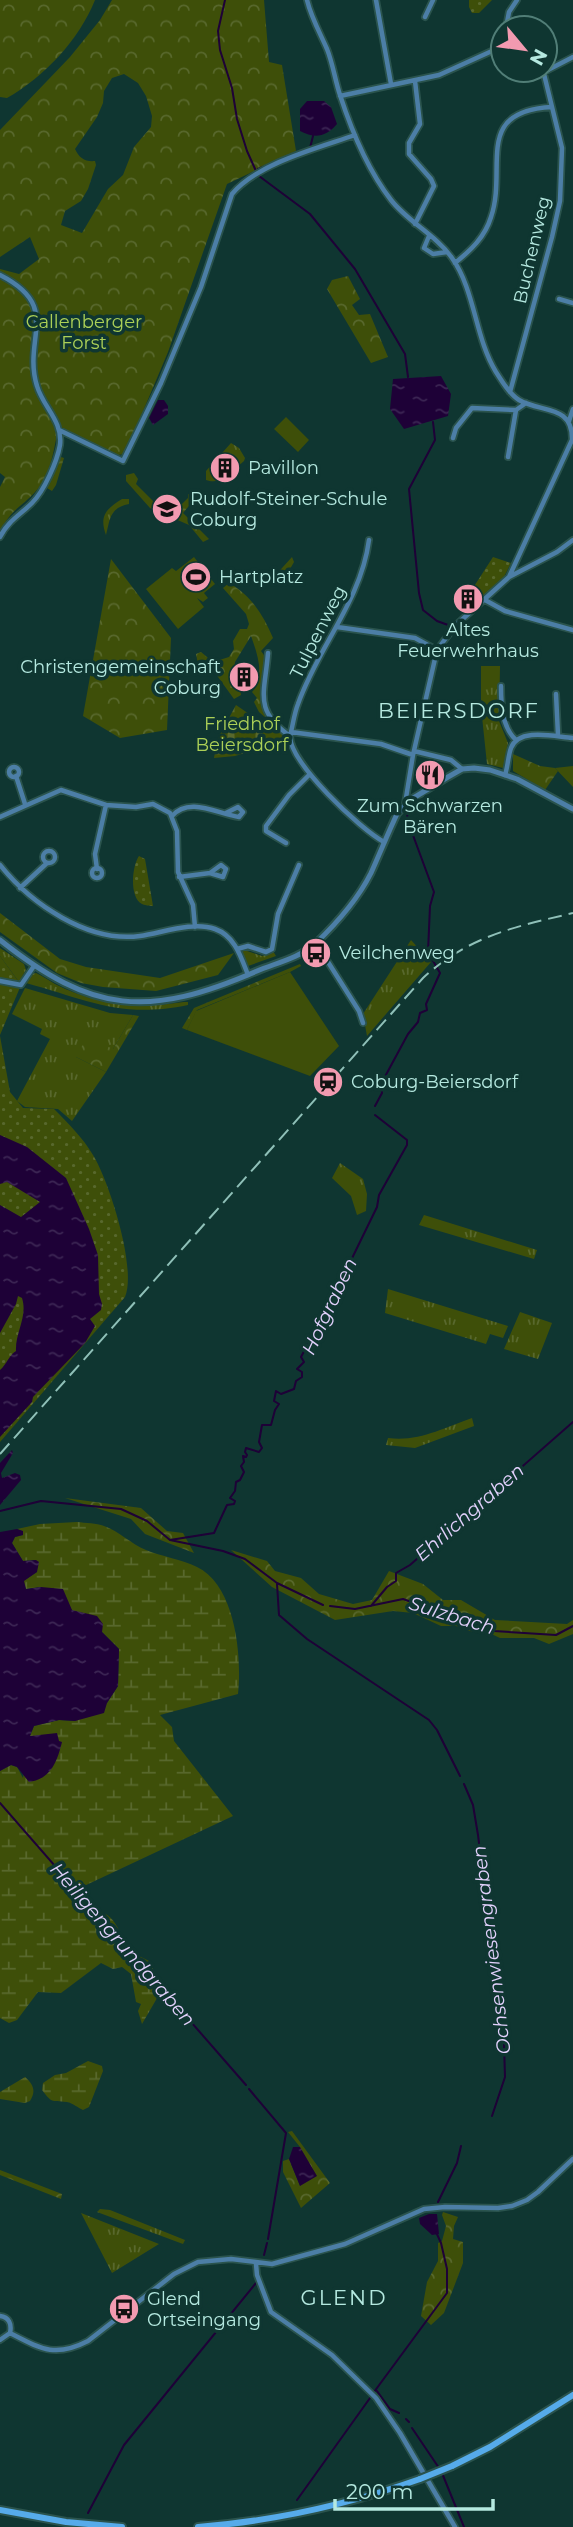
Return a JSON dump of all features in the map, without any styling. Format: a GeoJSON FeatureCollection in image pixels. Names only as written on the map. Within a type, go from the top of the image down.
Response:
{"type":"FeatureCollection","features":[{"type":"Feature","properties":{"kind":"main road"},"geometry":{"type":"LineString","coordinates":[[198,2527],[252,2522],[324,2509],[420,2479],[490,2447],[573,2395]]}},
{"type":"Feature","properties":{"kind":"main road"},"geometry":{"type":"LineString","coordinates":[[0,2510],[66,2522],[122,2527]]}},
{"type":"Feature","properties":{"kind":"street"},"geometry":{"type":"LineString","coordinates":[[307,0],[328,51],[340,96],[355,135],[378,182],[392,201],[447,252],[455,263],[488,356],[510,392],[526,403],[555,412],[569,421],[573,432],[573,440],[509,577]]}},
{"type":"Feature","properties":{"kind":"street"},"geometry":{"type":"LineString","coordinates":[[376,0],[391,84]]}},
{"type":"Feature","properties":{"kind":"street"},"geometry":{"type":"LineString","coordinates":[[425,17],[433,0]]}},
{"type":"Feature","properties":{"kind":"street"},"geometry":{"type":"LineString","coordinates":[[340,96],[415,81],[456,69],[489,53]]}},
{"type":"Feature","properties":{"kind":"street"},"geometry":{"type":"LineString","coordinates":[[415,81],[420,124],[409,143],[409,154],[432,179],[434,186],[415,225]]}},
{"type":"Feature","properties":{"kind":"street","name":"Buchenweg"},"geometry":{"type":"LineString","coordinates":[[510,392],[560,201],[562,148],[547,84]]}},
{"type":"Feature","properties":{"kind":"street"},"geometry":{"type":"LineString","coordinates":[[455,263],[480,240],[491,217],[495,200],[496,151],[499,135],[505,124],[523,111],[552,107]]}},
{"type":"Feature","properties":{"kind":"street"},"geometry":{"type":"LineString","coordinates":[[60,430],[123,461],[201,287],[232,194],[253,176],[355,135]]}},
{"type":"Feature","properties":{"kind":"street"},"geometry":{"type":"LineString","coordinates":[[429,236],[424,247],[433,254],[447,252]]}},
{"type":"Feature","properties":{"kind":"street"},"geometry":{"type":"LineString","coordinates":[[0,275],[26,291],[36,310],[36,384],[60,430],[60,447]]}},
{"type":"Feature","properties":{"kind":"street"},"geometry":{"type":"LineString","coordinates":[[559,299],[573,303]]}},
{"type":"Feature","properties":{"kind":"street"},"geometry":{"type":"LineString","coordinates":[[453,438],[463,417],[472,408],[516,410],[526,403]]}},
{"type":"Feature","properties":{"kind":"street"},"geometry":{"type":"LineString","coordinates":[[569,421],[573,409]]}},
{"type":"Feature","properties":{"kind":"street"},"geometry":{"type":"LineString","coordinates":[[508,457],[516,410]]}},
{"type":"Feature","properties":{"kind":"street"},"geometry":{"type":"LineString","coordinates":[[0,537],[12,520],[42,491],[60,447],[74,438]]}},
{"type":"Feature","properties":{"kind":"street","name":"Tulpenweg"},"geometry":{"type":"LineString","coordinates":[[291,734],[298,704],[355,591],[367,558],[369,540]]}},
{"type":"Feature","properties":{"kind":"street"},"geometry":{"type":"LineString","coordinates":[[0,940],[34,967],[87,993],[117,1001],[161,1002],[201,993],[295,956],[316,943],[361,891],[405,804],[413,753],[437,650],[454,626],[509,577],[573,540]]}},
{"type":"Feature","properties":{"kind":"street"},"geometry":{"type":"LineString","coordinates":[[485,600],[505,611],[573,630]]}},
{"type":"Feature","properties":{"kind":"street"},"geometry":{"type":"LineString","coordinates":[[337,626],[415,638],[437,650]]}},
{"type":"Feature","properties":{"kind":"street"},"geometry":{"type":"LineString","coordinates":[[268,653],[263,698],[267,714],[278,728],[291,734],[381,744],[452,760],[462,769]]}},
{"type":"Feature","properties":{"kind":"street"},"geometry":{"type":"LineString","coordinates":[[501,686],[507,731],[516,740]]}},
{"type":"Feature","properties":{"kind":"street"},"geometry":{"type":"LineString","coordinates":[[556,694],[558,735]]}},
{"type":"Feature","properties":{"kind":"street"},"geometry":{"type":"LineString","coordinates":[[291,734],[293,750],[310,774],[371,835],[384,842]]}},
{"type":"Feature","properties":{"kind":"street"},"geometry":{"type":"LineString","coordinates":[[505,775],[510,750],[516,740],[526,736],[558,735],[573,738]]}},
{"type":"Feature","properties":{"kind":"street"},"geometry":{"type":"LineString","coordinates":[[405,804],[462,769],[482,769],[505,775],[573,809]]}},
{"type":"Feature","properties":{"kind":"street"},"geometry":{"type":"LineString","coordinates":[[286,844],[266,831],[266,826],[289,795],[310,774]]}},
{"type":"Feature","properties":{"kind":"street"},"geometry":{"type":"LineString","coordinates":[[16,776],[25,804]]}},
{"type":"Feature","properties":{"kind":"street"},"geometry":{"type":"LineString","coordinates":[[0,817],[61,790],[106,805],[136,807],[153,804],[164,808],[173,816],[177,831],[176,860],[179,877],[193,905],[195,927]]}},
{"type":"Feature","properties":{"kind":"street"},"geometry":{"type":"LineString","coordinates":[[97,869],[95,854],[106,805]]}},
{"type":"Feature","properties":{"kind":"street"},"geometry":{"type":"LineString","coordinates":[[173,816],[177,810],[192,806],[226,813]]}},
{"type":"Feature","properties":{"kind":"street"},"geometry":{"type":"LineString","coordinates":[[20,888],[47,863]]}},
{"type":"Feature","properties":{"kind":"street"},"geometry":{"type":"LineString","coordinates":[[0,865],[20,888],[64,917],[97,933],[133,936],[195,927],[215,929],[231,940],[237,948],[248,975]]}},
{"type":"Feature","properties":{"kind":"street"},"geometry":{"type":"LineString","coordinates":[[237,948],[248,947],[266,952],[272,949],[278,914],[299,865]]}},
{"type":"Feature","properties":{"kind":"street"},"geometry":{"type":"LineString","coordinates":[[179,877],[210,873]]}},
{"type":"Feature","properties":{"kind":"street"},"geometry":{"type":"LineString","coordinates":[[316,943],[359,1011],[363,1023]]}},
{"type":"Feature","properties":{"kind":"street"},"geometry":{"type":"LineString","coordinates":[[0,981],[21,985],[34,967]]}},
{"type":"Feature","properties":{"kind":"street"},"geometry":{"type":"LineString","coordinates":[[10,2333],[50,2351],[75,2348],[189,2265],[212,2259],[272,2264],[345,2244],[424,2209],[512,2206],[527,2200],[573,2160]]}},
{"type":"Feature","properties":{"kind":"street"},"geometry":{"type":"LineString","coordinates":[[256,2264],[257,2275],[271,2312],[332,2355],[376,2398],[455,2527]]}},
{"type":"Feature","properties":{"kind":"street"},"geometry":{"type":"LineString","coordinates":[[0,2316],[7,2318],[10,2323],[10,2333]]}},
{"type":"Feature","properties":{"kind":"street"},"geometry":{"type":"LineString","coordinates":[[0,2340],[10,2333]]}},
{"type":"Feature","properties":{"kind":"green space"},"geometry":{"type":"Polygon","coordinates":[[[0,0],[95,0],[80,29],[59,56],[34,79],[7,98],[0,97],[0,0]]]}},
{"type":"Feature","properties":{"kind":"green space","name":"Callenberger Forst"},"geometry":{"type":"Polygon","coordinates":[[[112,0],[264,0],[269,62],[282,65],[296,151],[227,184],[168,352],[125,454],[118,455],[65,432],[57,435],[45,479],[12,514],[0,533],[0,487],[5,477],[0,473],[0,269],[19,274],[39,259],[30,237],[0,257],[0,130],[70,57],[100,20],[112,0]],[[124,74],[112,78],[104,91],[103,103],[97,117],[75,149],[80,157],[95,161],[96,165],[81,201],[65,211],[61,225],[82,233],[108,189],[123,175],[134,147],[151,127],[152,116],[146,96],[138,83],[124,74]]]}},
{"type":"Feature","properties":{"kind":"green space"},"geometry":{"type":"Polygon","coordinates":[[[469,0],[492,0],[479,13],[472,13],[469,0]]]}},
{"type":"Feature","properties":{"kind":"green space"},"geometry":{"type":"Polygon","coordinates":[[[348,276],[360,299],[352,305],[359,315],[370,314],[388,357],[371,363],[327,289],[332,280],[348,276]]]}},
{"type":"Feature","properties":{"kind":"green space"},"geometry":{"type":"Polygon","coordinates":[[[286,417],[309,440],[298,452],[274,429],[286,417]]]}},
{"type":"Feature","properties":{"kind":"green space"},"geometry":{"type":"Polygon","coordinates":[[[231,443],[239,448],[244,461],[222,479],[206,480],[206,471],[231,443]]]}},
{"type":"Feature","properties":{"kind":"green space"},"geometry":{"type":"Polygon","coordinates":[[[58,456],[64,458],[52,491],[47,488],[58,456]]]}},
{"type":"Feature","properties":{"kind":"green space"},"geometry":{"type":"Polygon","coordinates":[[[134,473],[138,479],[136,484],[156,504],[159,503],[168,510],[175,502],[180,506],[188,498],[188,494],[193,495],[193,501],[183,513],[209,539],[203,542],[189,525],[150,508],[126,481],[126,475],[134,473]]]}},
{"type":"Feature","properties":{"kind":"green space"},"geometry":{"type":"Polygon","coordinates":[[[122,499],[129,499],[129,504],[114,512],[106,535],[103,523],[105,514],[122,499]]]}},
{"type":"Feature","properties":{"kind":"green space"},"geometry":{"type":"Polygon","coordinates":[[[194,557],[215,584],[204,593],[208,598],[203,602],[197,598],[204,607],[178,629],[146,589],[172,568],[176,571],[194,557]]]}},
{"type":"Feature","properties":{"kind":"green space"},"geometry":{"type":"Polygon","coordinates":[[[292,557],[294,562],[286,576],[275,585],[273,578],[292,557]]]}},
{"type":"Feature","properties":{"kind":"green space"},"geometry":{"type":"Polygon","coordinates":[[[493,557],[511,563],[504,577],[479,602],[471,591],[493,557]]]}},
{"type":"Feature","properties":{"kind":"green space"},"geometry":{"type":"Polygon","coordinates":[[[111,559],[171,638],[167,730],[120,738],[83,716],[111,559]]]}},
{"type":"Feature","properties":{"kind":"green space"},"geometry":{"type":"Polygon","coordinates":[[[229,583],[256,607],[273,638],[261,651],[266,658],[261,694],[266,718],[259,712],[254,702],[257,698],[252,692],[259,679],[259,672],[258,657],[251,636],[235,662],[232,683],[240,689],[241,695],[234,699],[213,670],[199,669],[196,654],[201,652],[213,662],[229,657],[234,649],[233,641],[240,629],[247,629],[249,624],[246,614],[223,588],[229,583]]]}},
{"type":"Feature","properties":{"kind":"green space"},"geometry":{"type":"Polygon","coordinates":[[[481,666],[500,666],[499,721],[508,743],[503,768],[487,764],[481,707],[481,666]]]}},
{"type":"Feature","properties":{"kind":"green space","name":"Friedhof Beiersdorf"},"geometry":{"type":"Polygon","coordinates":[[[236,705],[268,727],[282,733],[283,741],[235,756],[214,758],[217,740],[236,705]]]}},
{"type":"Feature","properties":{"kind":"green space"},"geometry":{"type":"Polygon","coordinates":[[[513,754],[558,771],[545,790],[513,771],[513,754]]]}},
{"type":"Feature","properties":{"kind":"green space"},"geometry":{"type":"Polygon","coordinates":[[[573,766],[573,787],[555,768],[573,766]]]}},
{"type":"Feature","properties":{"kind":"green space"},"geometry":{"type":"Polygon","coordinates":[[[139,856],[145,859],[153,906],[142,904],[133,888],[133,874],[139,856]]]}},
{"type":"Feature","properties":{"kind":"green space"},"geometry":{"type":"Polygon","coordinates":[[[0,913],[60,959],[86,967],[160,978],[234,953],[218,975],[156,991],[103,987],[81,983],[57,973],[0,932],[0,913]]]}},
{"type":"Feature","properties":{"kind":"green space"},"geometry":{"type":"Polygon","coordinates":[[[411,940],[431,962],[367,1036],[363,1014],[411,940]]]}},
{"type":"Feature","properties":{"kind":"green space"},"geometry":{"type":"Polygon","coordinates":[[[0,948],[24,964],[26,970],[19,982],[0,956],[0,948]]]}},
{"type":"Feature","properties":{"kind":"green space"},"geometry":{"type":"Polygon","coordinates":[[[244,950],[262,956],[273,951],[276,956],[248,966],[242,952],[244,950]]]}},
{"type":"Feature","properties":{"kind":"green space"},"geometry":{"type":"Polygon","coordinates":[[[0,956],[21,985],[0,1035],[0,956]]]}},
{"type":"Feature","properties":{"kind":"green space"},"geometry":{"type":"Polygon","coordinates":[[[300,964],[301,966],[290,972],[197,1010],[187,1030],[182,1028],[194,1008],[300,964]]]}},
{"type":"Feature","properties":{"kind":"green space"},"geometry":{"type":"Polygon","coordinates":[[[290,972],[339,1046],[310,1076],[187,1030],[196,1011],[290,972]]]}},
{"type":"Feature","properties":{"kind":"green space"},"geometry":{"type":"Polygon","coordinates":[[[36,973],[70,991],[102,1001],[134,1005],[188,1002],[188,1005],[143,1010],[105,1006],[26,983],[31,974],[36,973]]]}},
{"type":"Feature","properties":{"kind":"green space"},"geometry":{"type":"Polygon","coordinates":[[[25,988],[110,1013],[133,1015],[113,1049],[76,1057],[106,1072],[72,1121],[58,1109],[25,1107],[17,1101],[50,1039],[40,1034],[42,1029],[12,1014],[25,988]]]}},
{"type":"Feature","properties":{"kind":"green space"},"geometry":{"type":"Polygon","coordinates":[[[133,1015],[139,1016],[106,1072],[76,1057],[87,1037],[113,1049],[133,1015]]]}},
{"type":"Feature","properties":{"kind":"green space"},"geometry":{"type":"Polygon","coordinates":[[[0,1036],[10,1092],[23,1108],[54,1109],[93,1155],[120,1225],[128,1284],[125,1297],[0,1442],[0,1036]]]}},
{"type":"Feature","properties":{"kind":"green space"},"geometry":{"type":"Polygon","coordinates":[[[340,1163],[363,1179],[367,1194],[366,1211],[357,1215],[351,1196],[332,1178],[340,1163]]]}},
{"type":"Feature","properties":{"kind":"green space"},"geometry":{"type":"Polygon","coordinates":[[[424,1215],[537,1250],[534,1259],[419,1225],[424,1215]]]}},
{"type":"Feature","properties":{"kind":"green space"},"geometry":{"type":"Polygon","coordinates":[[[388,1289],[508,1326],[503,1338],[490,1334],[486,1344],[385,1313],[388,1289]]]}},
{"type":"Feature","properties":{"kind":"green space"},"geometry":{"type":"Polygon","coordinates":[[[520,1312],[552,1323],[538,1359],[504,1349],[520,1312]]]}},
{"type":"Feature","properties":{"kind":"green space"},"geometry":{"type":"Polygon","coordinates":[[[472,1418],[474,1426],[415,1448],[386,1445],[388,1438],[421,1436],[472,1418]]]}},
{"type":"Feature","properties":{"kind":"green space"},"geometry":{"type":"Polygon","coordinates":[[[65,1498],[141,1508],[167,1531],[183,1533],[194,1553],[145,1534],[131,1519],[65,1498]]]}},
{"type":"Feature","properties":{"kind":"green space"},"geometry":{"type":"Polygon","coordinates":[[[77,1522],[109,1528],[141,1547],[191,1564],[210,1576],[228,1606],[237,1643],[238,1694],[160,1715],[172,1727],[174,1741],[233,1816],[84,1886],[83,1892],[98,1911],[111,1918],[130,1949],[151,1962],[160,1993],[142,2024],[138,2011],[141,2004],[136,2002],[131,1974],[122,1967],[113,1969],[101,1963],[61,1993],[38,1992],[17,2020],[9,2023],[0,2018],[0,1771],[11,1765],[17,1767],[23,1778],[34,1726],[59,1720],[75,1721],[107,1703],[118,1686],[119,1649],[102,1632],[41,1587],[26,1589],[23,1581],[37,1572],[36,1560],[23,1561],[12,1543],[15,1537],[23,1535],[22,1531],[17,1529],[40,1524],[77,1522]]]}},
{"type":"Feature","properties":{"kind":"green space"},"geometry":{"type":"Polygon","coordinates":[[[231,1550],[267,1561],[275,1571],[301,1578],[319,1594],[353,1604],[372,1600],[389,1571],[423,1584],[443,1600],[461,1600],[495,1620],[567,1624],[573,1620],[573,1634],[549,1644],[534,1638],[500,1638],[481,1629],[473,1632],[456,1626],[441,1626],[413,1613],[393,1611],[335,1620],[272,1587],[231,1550]]]}},
{"type":"Feature","properties":{"kind":"green space"},"geometry":{"type":"Polygon","coordinates":[[[88,2061],[102,2066],[103,2071],[89,2107],[83,2110],[48,2098],[42,2090],[43,2083],[88,2061]]]}},
{"type":"Feature","properties":{"kind":"green space"},"geometry":{"type":"Polygon","coordinates":[[[25,2077],[33,2088],[30,2101],[25,2103],[0,2099],[0,2092],[25,2077]]]}},
{"type":"Feature","properties":{"kind":"green space"},"geometry":{"type":"Polygon","coordinates":[[[292,2131],[330,2183],[301,2208],[283,2172],[283,2161],[289,2159],[300,2186],[300,2147],[288,2132],[292,2131]]]}},
{"type":"Feature","properties":{"kind":"green space"},"geometry":{"type":"Polygon","coordinates":[[[0,2170],[62,2194],[61,2199],[0,2175],[0,2170]]]}},
{"type":"Feature","properties":{"kind":"green space"},"geometry":{"type":"Polygon","coordinates":[[[100,2209],[110,2210],[185,2240],[183,2244],[97,2212],[100,2209]]]}},
{"type":"Feature","properties":{"kind":"green space"},"geometry":{"type":"Polygon","coordinates":[[[443,2212],[458,2217],[453,2239],[463,2242],[463,2263],[444,2313],[431,2325],[421,2316],[427,2282],[438,2261],[438,2243],[442,2241],[446,2226],[443,2212]]]}},
{"type":"Feature","properties":{"kind":"green space"},"geometry":{"type":"Polygon","coordinates":[[[81,2213],[159,2244],[112,2273],[81,2213]]]}},
{"type":"Feature","properties":{"kind":"water"},"geometry":{"type":"Polygon","coordinates":[[[307,101],[324,101],[331,107],[337,124],[329,132],[311,135],[300,131],[300,109],[307,101]]]}},
{"type":"Feature","properties":{"kind":"water"},"geometry":{"type":"Polygon","coordinates":[[[441,376],[451,394],[448,416],[404,429],[390,409],[393,379],[441,376]]]}},
{"type":"Feature","properties":{"kind":"water"},"geometry":{"type":"Polygon","coordinates":[[[158,400],[164,400],[168,406],[168,414],[153,425],[149,418],[158,400]]]}},
{"type":"Feature","properties":{"kind":"water"},"geometry":{"type":"Polygon","coordinates":[[[0,1135],[27,1147],[66,1178],[98,1255],[99,1294],[102,1304],[101,1310],[90,1319],[95,1326],[85,1343],[33,1397],[32,1402],[0,1437],[0,1370],[16,1351],[23,1305],[22,1298],[18,1296],[0,1333],[0,1205],[21,1217],[40,1202],[7,1182],[0,1184],[0,1135]]]}},
{"type":"Feature","properties":{"kind":"water"},"geometry":{"type":"Polygon","coordinates":[[[12,1450],[13,1453],[1,1473],[2,1478],[15,1473],[20,1475],[21,1480],[0,1505],[0,1463],[12,1450]]]}},
{"type":"Feature","properties":{"kind":"water"},"geometry":{"type":"Polygon","coordinates":[[[17,1529],[23,1531],[23,1535],[15,1537],[12,1543],[23,1561],[39,1562],[37,1572],[24,1581],[26,1589],[63,1589],[72,1610],[97,1616],[103,1624],[102,1632],[119,1649],[118,1686],[104,1713],[75,1721],[59,1720],[34,1726],[30,1736],[57,1733],[59,1741],[62,1742],[58,1756],[48,1773],[29,1782],[17,1767],[11,1765],[0,1771],[0,1532],[17,1529]]]}},
{"type":"Feature","properties":{"kind":"water"},"geometry":{"type":"Polygon","coordinates":[[[293,2147],[300,2147],[317,2176],[300,2186],[289,2159],[293,2147]]]}},
{"type":"Feature","properties":{"kind":"water"},"geometry":{"type":"Polygon","coordinates":[[[437,2214],[439,2234],[432,2235],[420,2224],[419,2218],[437,2214]]]}},
{"type":"Feature","properties":{"kind":"waterway"},"geometry":{"type":"LineString","coordinates":[[225,0],[218,31],[220,50],[232,88],[237,119],[256,171]]}},
{"type":"Feature","properties":{"kind":"waterway"},"geometry":{"type":"LineString","coordinates":[[258,169],[310,148],[313,136]]}},
{"type":"Feature","properties":{"kind":"waterway"},"geometry":{"type":"LineString","coordinates":[[259,176],[310,214],[355,269],[405,354],[408,377]]}},
{"type":"Feature","properties":{"kind":"waterway"},"geometry":{"type":"LineString","coordinates":[[433,422],[435,440],[409,489],[423,610],[437,621],[448,625]]}},
{"type":"Feature","properties":{"kind":"waterway","name":"Hofgraben"},"geometry":{"type":"LineString","coordinates":[[375,1106],[382,1093],[381,1084],[408,1034],[418,1022],[420,1013],[427,1010],[426,1004],[440,973],[428,952],[430,906],[434,892],[407,819],[408,808]]}},
{"type":"Feature","properties":{"kind":"waterway","name":"Hofgraben"},"geometry":{"type":"LineString","coordinates":[[170,1540],[214,1533],[227,1505],[234,1504],[235,1501],[230,1498],[235,1491],[236,1482],[244,1472],[241,1466],[244,1462],[243,1456],[247,1455],[246,1448],[259,1452],[262,1448],[259,1442],[262,1425],[271,1425],[279,1404],[274,1401],[276,1391],[281,1394],[294,1389],[296,1381],[302,1377],[302,1372],[297,1369],[304,1362],[301,1357],[377,1207],[379,1195],[407,1145],[407,1140],[375,1115]]}},
{"type":"Feature","properties":{"kind":"waterway","name":"Ehrlichgraben"},"geometry":{"type":"LineString","coordinates":[[371,1606],[387,1587],[396,1581],[396,1573],[410,1565],[573,1422]]}},
{"type":"Feature","properties":{"kind":"waterway","name":"Sulzbach"},"geometry":{"type":"LineString","coordinates":[[0,1511],[41,1501],[121,1509],[147,1521],[170,1540],[223,1551],[245,1559],[277,1583],[323,1605]]}},
{"type":"Feature","properties":{"kind":"waterway","name":"Ochsenwiesengraben"},"geometry":{"type":"LineString","coordinates":[[277,1584],[279,1615],[307,1639],[429,1720],[437,1730],[460,1776]]}},
{"type":"Feature","properties":{"kind":"waterway","name":"Sulzbach"},"geometry":{"type":"LineString","coordinates":[[330,1606],[355,1609],[403,1599],[494,1631],[556,1635],[573,1626]]}},
{"type":"Feature","properties":{"kind":"waterway","name":"Ochsenwiesengraben"},"geometry":{"type":"LineString","coordinates":[[464,1784],[473,1805],[478,1835],[504,2044],[505,2077],[492,2116]]}},
{"type":"Feature","properties":{"kind":"waterway","name":"Heiligengrundgraben"},"geometry":{"type":"LineString","coordinates":[[0,1803],[246,2085]]}},
{"type":"Feature","properties":{"kind":"waterway","name":"Heiligengrundgraben"},"geometry":{"type":"LineString","coordinates":[[249,2089],[286,2133],[268,2239]]}},
{"type":"Feature","properties":{"kind":"waterway","name":"Ochsenwiesengraben"},"geometry":{"type":"LineString","coordinates":[[438,2202],[457,2163],[461,2146]]}},
{"type":"Feature","properties":{"kind":"waterway","name":"Ochsenwiesengraben"},"geometry":{"type":"LineString","coordinates":[[374,2392],[447,2293],[447,2269],[436,2232]]}},
{"type":"Feature","properties":{"kind":"waterway","name":"Heiligengrundgraben"},"geometry":{"type":"LineString","coordinates":[[264,2255],[267,2243]]}},
{"type":"Feature","properties":{"kind":"waterway","name":"Heiligengrundgraben"},"geometry":{"type":"LineString","coordinates":[[88,2513],[124,2445],[256,2283]]}},
{"type":"Feature","properties":{"kind":"waterway"},"geometry":{"type":"LineString","coordinates":[[377,2391],[390,2409],[399,2413]]}},
{"type":"Feature","properties":{"kind":"waterway","name":"Ochsenwiesengraben"},"geometry":{"type":"LineString","coordinates":[[297,2500],[370,2398]]}},
{"type":"Feature","properties":{"kind":"waterway"},"geometry":{"type":"LineString","coordinates":[[406,2419],[409,2422]]}},
{"type":"Feature","properties":{"kind":"waterway"},"geometry":{"type":"LineString","coordinates":[[412,2428],[439,2468]]}},
{"type":"Feature","properties":{"kind":"waterway"},"geometry":{"type":"LineString","coordinates":[[442,2473],[464,2527]]}},
{"type":"Feature","properties":{"kind":"railway"},"geometry":{"type":"LineString","coordinates":[[0,1454],[423,978],[458,952],[493,935],[573,913]]}},
{"type":"Feature","properties":{"kind":"place","name":"Pavillon"},"geometry":{"type":"Point","coordinates":[225,468]}},
{"type":"Feature","properties":{"kind":"place","name":"Rudolf-Steiner-Schule Coburg"},"geometry":{"type":"Point","coordinates":[167,509]}},
{"type":"Feature","properties":{"kind":"place","name":"Hartplatz"},"geometry":{"type":"Point","coordinates":[196,577]}},
{"type":"Feature","properties":{"kind":"place","name":"Altes Feuerwehrhaus"},"geometry":{"type":"Point","coordinates":[468,599]}},
{"type":"Feature","properties":{"kind":"place","name":"Christengemeinschaft Coburg"},"geometry":{"type":"Point","coordinates":[244,677]}},
{"type":"Feature","properties":{"kind":"place","name":"Zum Schwarzen Bären"},"geometry":{"type":"Point","coordinates":[430,775]}},
{"type":"Feature","properties":{"kind":"place","name":"Veilchenweg"},"geometry":{"type":"Point","coordinates":[316,953]}},
{"type":"Feature","properties":{"kind":"place","name":"Coburg-Beiersdorf"},"geometry":{"type":"Point","coordinates":[328,1082]}},
{"type":"Feature","properties":{"kind":"place","name":"Glend Ortseingang"},"geometry":{"type":"Point","coordinates":[124,2309]}},
{"type":"Feature","properties":{"kind":"district","name":"BEIERSDORF"},"geometry":{"type":"Point","coordinates":[459,711]}},
{"type":"Feature","properties":{"kind":"district","name":"GLEND"},"geometry":{"type":"Point","coordinates":[344,2298]}}]}
